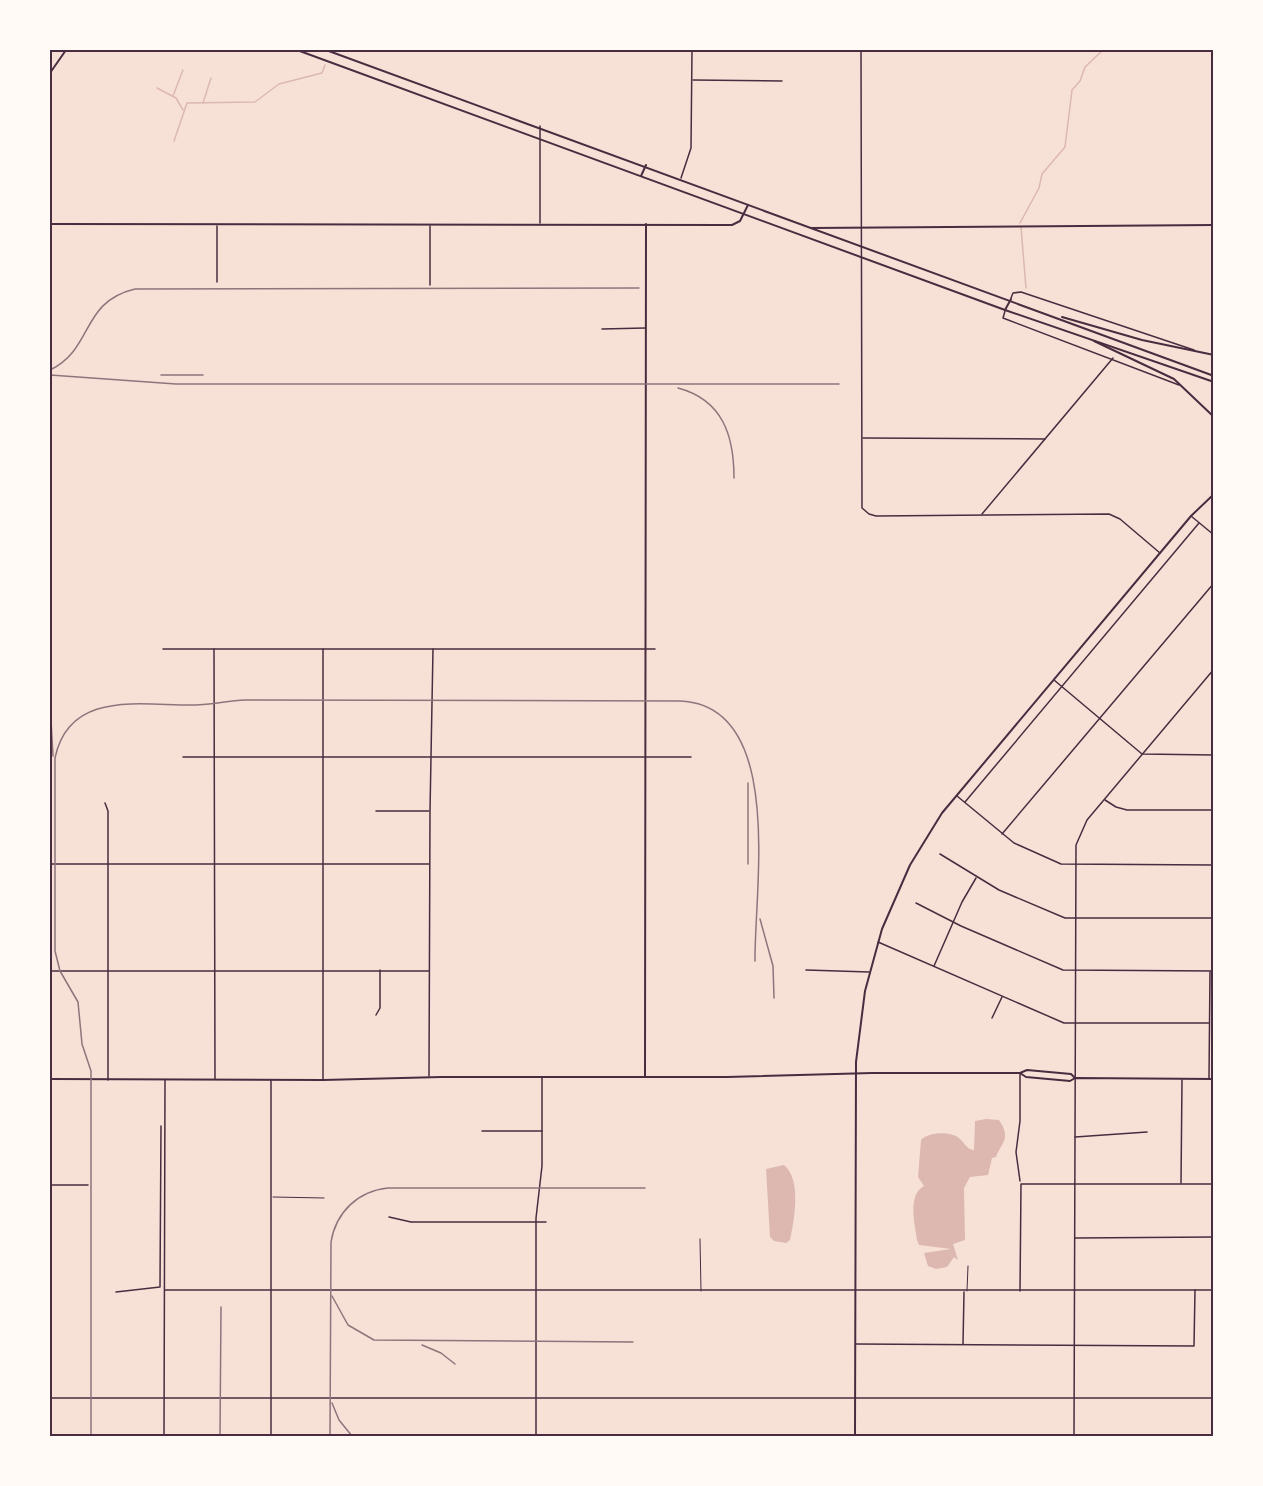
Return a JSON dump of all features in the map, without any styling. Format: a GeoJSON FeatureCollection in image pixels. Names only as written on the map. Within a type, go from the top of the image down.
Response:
{"type":"FeatureCollection","features":[{"type":"Feature","properties":{"kind":"main road"},"geometry":{"type":"LineString","coordinates":[[50,73],[66,50]]}},
{"type":"Feature","properties":{"kind":"main road"},"geometry":{"type":"LineString","coordinates":[[297,50],[1005,310],[1214,382]]}},
{"type":"Feature","properties":{"kind":"main road"},"geometry":{"type":"LineString","coordinates":[[326,50],[540,126],[1214,376]]}},
{"type":"Feature","properties":{"kind":"main road"},"geometry":{"type":"LineString","coordinates":[[641,177],[646,165]]}},
{"type":"Feature","properties":{"kind":"main road"},"geometry":{"type":"LineString","coordinates":[[50,224],[732,225],[740,221],[748,205]]}},
{"type":"Feature","properties":{"kind":"main road"},"geometry":{"type":"LineString","coordinates":[[645,1077],[646,224]]}},
{"type":"Feature","properties":{"kind":"main road"},"geometry":{"type":"LineString","coordinates":[[811,228],[862,225],[1214,225]]}},
{"type":"Feature","properties":{"kind":"main road"},"geometry":{"type":"LineString","coordinates":[[1005,310],[1011,299]]}},
{"type":"Feature","properties":{"kind":"main road"},"geometry":{"type":"LineString","coordinates":[[1048,313],[1142,340],[1214,355]]}},
{"type":"Feature","properties":{"kind":"main road"},"geometry":{"type":"LineString","coordinates":[[1086,337],[1156,370],[1182,386],[1214,417]]}},
{"type":"Feature","properties":{"kind":"main road"},"geometry":{"type":"LineString","coordinates":[[855,1437],[856,1074],[860,1021],[869,972],[878,942],[910,865],[956,795],[1191,516],[1214,494]]}},
{"type":"Feature","properties":{"kind":"main road"},"geometry":{"type":"LineString","coordinates":[[50,1079],[322,1080],[429,1077],[1020,1073],[1027,1070],[1071,1074],[1075,1078]]}},
{"type":"Feature","properties":{"kind":"main road"},"geometry":{"type":"LineString","coordinates":[[1020,1073],[1026,1077],[1070,1081],[1075,1078],[1211,1079]]}},
{"type":"Feature","properties":{"kind":"street"},"geometry":{"type":"LineString","coordinates":[[681,178],[691,148],[692,50]]}},
{"type":"Feature","properties":{"kind":"street"},"geometry":{"type":"LineString","coordinates":[[861,50],[862,438],[860,503],[864,512],[876,516],[1108,514],[1120,519],[1160,553]]}},
{"type":"Feature","properties":{"kind":"street"},"geometry":{"type":"LineString","coordinates":[[692,80],[782,81]]}},
{"type":"Feature","properties":{"kind":"street"},"geometry":{"type":"LineString","coordinates":[[540,126],[540,224]]}},
{"type":"Feature","properties":{"kind":"street"},"geometry":{"type":"LineString","coordinates":[[217,224],[217,282]]}},
{"type":"Feature","properties":{"kind":"street"},"geometry":{"type":"LineString","coordinates":[[430,224],[430,285]]}},
{"type":"Feature","properties":{"kind":"street"},"geometry":{"type":"LineString","coordinates":[[1011,299],[1013,293],[1021,292],[1195,350]]}},
{"type":"Feature","properties":{"kind":"street"},"geometry":{"type":"LineString","coordinates":[[1005,310],[1003,318],[1182,386]]}},
{"type":"Feature","properties":{"kind":"street"},"geometry":{"type":"LineString","coordinates":[[602,329],[645,328]]}},
{"type":"Feature","properties":{"kind":"street"},"geometry":{"type":"LineString","coordinates":[[981,515],[1113,358]]}},
{"type":"Feature","properties":{"kind":"street"},"geometry":{"type":"LineString","coordinates":[[862,438],[1046,439]]}},
{"type":"Feature","properties":{"kind":"street"},"geometry":{"type":"LineString","coordinates":[[1191,516],[1214,535]]}},
{"type":"Feature","properties":{"kind":"street"},"geometry":{"type":"LineString","coordinates":[[965,802],[1199,523]]}},
{"type":"Feature","properties":{"kind":"street"},"geometry":{"type":"LineString","coordinates":[[1002,834],[1214,583]]}},
{"type":"Feature","properties":{"kind":"street"},"geometry":{"type":"LineString","coordinates":[[322,648],[322,1080]]}},
{"type":"Feature","properties":{"kind":"street"},"geometry":{"type":"LineString","coordinates":[[429,1077],[433,648]]}},
{"type":"Feature","properties":{"kind":"street"},"geometry":{"type":"LineString","coordinates":[[163,649],[655,649]]}},
{"type":"Feature","properties":{"kind":"street"},"geometry":{"type":"LineString","coordinates":[[214,649],[215,1080]]}},
{"type":"Feature","properties":{"kind":"street"},"geometry":{"type":"LineString","coordinates":[[1074,1437],[1075,865],[1080,833],[1104,799],[1214,669]]}},
{"type":"Feature","properties":{"kind":"street"},"geometry":{"type":"LineString","coordinates":[[1054,679],[1142,753],[1214,755]]}},
{"type":"Feature","properties":{"kind":"street"},"geometry":{"type":"LineString","coordinates":[[183,757],[691,757]]}},
{"type":"Feature","properties":{"kind":"street"},"geometry":{"type":"LineString","coordinates":[[956,795],[1022,848],[1055,862],[1075,865],[1214,865]]}},
{"type":"Feature","properties":{"kind":"street"},"geometry":{"type":"LineString","coordinates":[[1104,799],[1116,807],[1127,810],[1214,810]]}},
{"type":"Feature","properties":{"kind":"street"},"geometry":{"type":"LineString","coordinates":[[105,802],[108,812],[108,1080]]}},
{"type":"Feature","properties":{"kind":"street"},"geometry":{"type":"LineString","coordinates":[[376,812],[430,811]]}},
{"type":"Feature","properties":{"kind":"street"},"geometry":{"type":"LineString","coordinates":[[940,854],[977,877],[1065,918],[1214,918]]}},
{"type":"Feature","properties":{"kind":"street"},"geometry":{"type":"LineString","coordinates":[[50,864],[430,864]]}},
{"type":"Feature","properties":{"kind":"street"},"geometry":{"type":"LineString","coordinates":[[934,967],[977,877]]}},
{"type":"Feature","properties":{"kind":"street"},"geometry":{"type":"LineString","coordinates":[[916,903],[1056,967],[1075,971],[1214,971]]}},
{"type":"Feature","properties":{"kind":"street"},"geometry":{"type":"LineString","coordinates":[[878,942],[1064,1023],[1209,1023]]}},
{"type":"Feature","properties":{"kind":"street"},"geometry":{"type":"LineString","coordinates":[[376,1015],[380,1008],[380,970]]}},
{"type":"Feature","properties":{"kind":"street"},"geometry":{"type":"LineString","coordinates":[[806,970],[869,972]]}},
{"type":"Feature","properties":{"kind":"street"},"geometry":{"type":"LineString","coordinates":[[50,971],[430,971]]}},
{"type":"Feature","properties":{"kind":"street"},"geometry":{"type":"LineString","coordinates":[[1210,971],[1211,1079]]}},
{"type":"Feature","properties":{"kind":"street"},"geometry":{"type":"LineString","coordinates":[[992,1018],[1002,996]]}},
{"type":"Feature","properties":{"kind":"street"},"geometry":{"type":"LineString","coordinates":[[1020,1073],[1020,1121],[1016,1152],[1021,1183],[1020,1291]]}},
{"type":"Feature","properties":{"kind":"street"},"geometry":{"type":"LineString","coordinates":[[537,1437],[536,1222],[542,1177],[542,1077]]}},
{"type":"Feature","properties":{"kind":"street"},"geometry":{"type":"LineString","coordinates":[[1181,1184],[1182,1079]]}},
{"type":"Feature","properties":{"kind":"street"},"geometry":{"type":"LineString","coordinates":[[164,1437],[165,1080]]}},
{"type":"Feature","properties":{"kind":"street"},"geometry":{"type":"LineString","coordinates":[[271,1080],[271,1437]]}},
{"type":"Feature","properties":{"kind":"street"},"geometry":{"type":"LineString","coordinates":[[116,1292],[160,1287],[161,1126]]}},
{"type":"Feature","properties":{"kind":"street"},"geometry":{"type":"LineString","coordinates":[[482,1131],[542,1131]]}},
{"type":"Feature","properties":{"kind":"street"},"geometry":{"type":"LineString","coordinates":[[1075,1137],[1147,1132]]}},
{"type":"Feature","properties":{"kind":"street"},"geometry":{"type":"LineString","coordinates":[[1021,1183],[1214,1184]]}},
{"type":"Feature","properties":{"kind":"street"},"geometry":{"type":"LineString","coordinates":[[50,1185],[88,1185]]}},
{"type":"Feature","properties":{"kind":"street"},"geometry":{"type":"LineString","coordinates":[[389,1217],[411,1222],[546,1222]]}},
{"type":"Feature","properties":{"kind":"street"},"geometry":{"type":"LineString","coordinates":[[1074,1238],[1214,1237]]}},
{"type":"Feature","properties":{"kind":"street"},"geometry":{"type":"LineString","coordinates":[[165,1290],[271,1292],[1214,1290]]}},
{"type":"Feature","properties":{"kind":"street"},"geometry":{"type":"LineString","coordinates":[[855,1344],[1194,1346],[1195,1290]]}},
{"type":"Feature","properties":{"kind":"street"},"geometry":{"type":"LineString","coordinates":[[963,1345],[965,1291]]}},
{"type":"Feature","properties":{"kind":"street"},"geometry":{"type":"LineString","coordinates":[[50,1398],[1214,1398]]}},
{"type":"Feature","properties":{"kind":"lane"},"geometry":{"type":"LineString","coordinates":[[271,1197],[324,1198]]}},
{"type":"Feature","properties":{"kind":"lane"},"geometry":{"type":"LineString","coordinates":[[700,1239],[701,1292]]}},
{"type":"Feature","properties":{"kind":"lane"},"geometry":{"type":"LineString","coordinates":[[965,1291],[968,1266]]}},
{"type":"Feature","properties":{"kind":"shaded area"},"geometry":{"type":"Polygon","coordinates":[[[999,1120],[1005,1132],[1004,1140],[996,1157],[992,1158],[988,1175],[970,1177],[964,1188],[965,1240],[953,1244],[958,1260],[954,1257],[947,1267],[936,1269],[928,1266],[924,1253],[951,1249],[919,1245],[917,1240],[914,1203],[915,1196],[924,1186],[918,1177],[921,1140],[934,1134],[945,1133],[959,1138],[967,1147],[974,1150],[975,1121],[999,1120]]]}},
{"type":"Feature","properties":{"kind":"shaded area"},"geometry":{"type":"Polygon","coordinates":[[[784,1165],[790,1172],[795,1190],[790,1240],[786,1243],[774,1241],[770,1237],[766,1169],[784,1165]]]}},
{"type":"Feature","properties":{"kind":"waterway"},"geometry":{"type":"LineString","coordinates":[[1020,223],[1039,188],[1042,174],[1065,147],[1072,90],[1080,81],[1085,67],[1103,50]]}},
{"type":"Feature","properties":{"kind":"waterway"},"geometry":{"type":"LineString","coordinates":[[174,141],[187,103],[255,102],[279,84],[322,73],[325,65]]}},
{"type":"Feature","properties":{"kind":"waterway"},"geometry":{"type":"LineString","coordinates":[[173,96],[183,70]]}},
{"type":"Feature","properties":{"kind":"waterway"},"geometry":{"type":"LineString","coordinates":[[203,103],[211,78]]}},
{"type":"Feature","properties":{"kind":"waterway"},"geometry":{"type":"LineString","coordinates":[[157,88],[176,98],[183,110]]}},
{"type":"Feature","properties":{"kind":"waterway"},"geometry":{"type":"LineString","coordinates":[[1021,227],[1026,288]]}},
{"type":"Feature","properties":{"kind":"railway"},"geometry":{"type":"LineString","coordinates":[[50,370],[64,361],[74,350],[105,304],[117,295],[135,289],[639,288]]}},
{"type":"Feature","properties":{"kind":"railway"},"geometry":{"type":"LineString","coordinates":[[50,375],[176,384],[839,384]]}},
{"type":"Feature","properties":{"kind":"railway"},"geometry":{"type":"LineString","coordinates":[[161,375],[203,375]]}},
{"type":"Feature","properties":{"kind":"railway"},"geometry":{"type":"LineString","coordinates":[[678,388],[706,401],[723,422],[732,448],[734,478]]}},
{"type":"Feature","properties":{"kind":"railway"},"geometry":{"type":"LineString","coordinates":[[91,1436],[91,1071],[82,1044],[78,1002],[60,971],[55,951],[55,758],[63,736],[75,721],[90,712],[108,706],[197,705],[245,700],[680,701],[714,710],[736,733],[750,767],[757,806],[759,849],[755,961]]}},
{"type":"Feature","properties":{"kind":"railway"},"geometry":{"type":"LineString","coordinates":[[50,702],[53,756]]}},
{"type":"Feature","properties":{"kind":"railway"},"geometry":{"type":"LineString","coordinates":[[748,783],[748,864]]}},
{"type":"Feature","properties":{"kind":"railway"},"geometry":{"type":"LineString","coordinates":[[760,919],[773,966],[774,998]]}},
{"type":"Feature","properties":{"kind":"railway"},"geometry":{"type":"LineString","coordinates":[[330,1436],[331,1242],[338,1221],[358,1198],[367,1193],[388,1188],[645,1188]]}},
{"type":"Feature","properties":{"kind":"railway"},"geometry":{"type":"LineString","coordinates":[[332,1296],[348,1325],[374,1340],[633,1342]]}},
{"type":"Feature","properties":{"kind":"railway"},"geometry":{"type":"LineString","coordinates":[[220,1436],[221,1307]]}},
{"type":"Feature","properties":{"kind":"railway"},"geometry":{"type":"LineString","coordinates":[[422,1345],[441,1353],[455,1364]]}},
{"type":"Feature","properties":{"kind":"railway"},"geometry":{"type":"LineString","coordinates":[[332,1403],[339,1420],[352,1436]]}}]}
